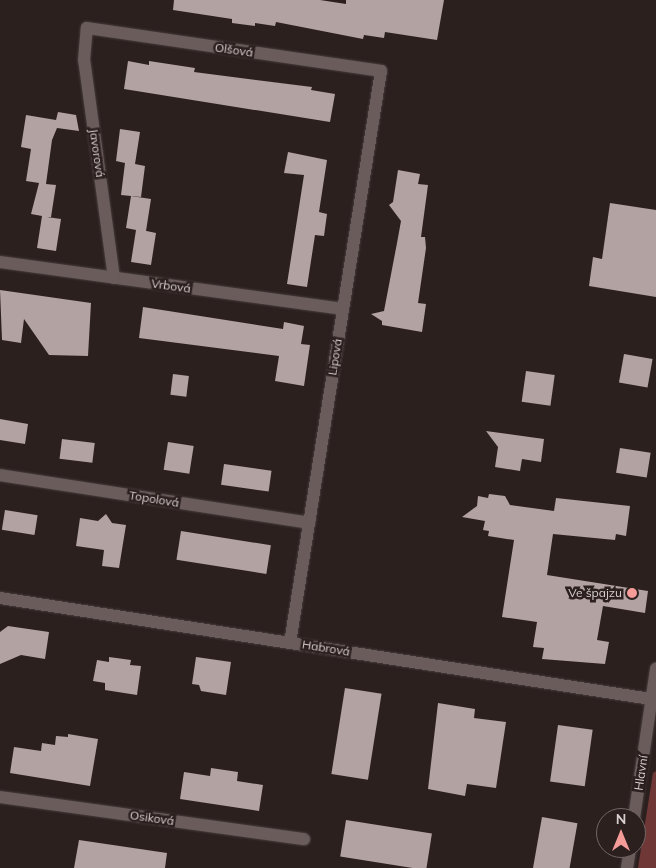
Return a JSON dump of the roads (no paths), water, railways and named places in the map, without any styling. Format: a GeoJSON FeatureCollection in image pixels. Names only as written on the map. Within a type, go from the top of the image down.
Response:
{"type":"FeatureCollection","features":[{"type":"Feature","properties":{"kind":"street","name":"Olšová"},"geometry":{"type":"LineString","coordinates":[[87,28],[381,71]]}},
{"type":"Feature","properties":{"kind":"street","name":"Javorová"},"geometry":{"type":"LineString","coordinates":[[87,28],[84,60],[114,278]]}},
{"type":"Feature","properties":{"kind":"street","name":"Lipová"},"geometry":{"type":"LineString","coordinates":[[290,643],[381,71]]}},
{"type":"Feature","properties":{"kind":"street","name":"Vrbová"},"geometry":{"type":"LineString","coordinates":[[0,262],[343,309]]}},
{"type":"Feature","properties":{"kind":"street","name":"Topolová"},"geometry":{"type":"LineString","coordinates":[[0,475],[309,523]]}},
{"type":"Feature","properties":{"kind":"street","name":"Habrová"},"geometry":{"type":"LineString","coordinates":[[0,598],[651,699]]}},
{"type":"Feature","properties":{"kind":"street","name":"Hlavní"},"geometry":{"type":"LineString","coordinates":[[636,808],[650,752],[651,699],[656,669]]}},
{"type":"Feature","properties":{"kind":"street","name":"Osiková"},"geometry":{"type":"LineString","coordinates":[[0,798],[304,839]]}},
{"type":"Feature","properties":{"kind":"place","name":"Ve špajzu"},"geometry":{"type":"Point","coordinates":[632,593]}}]}
